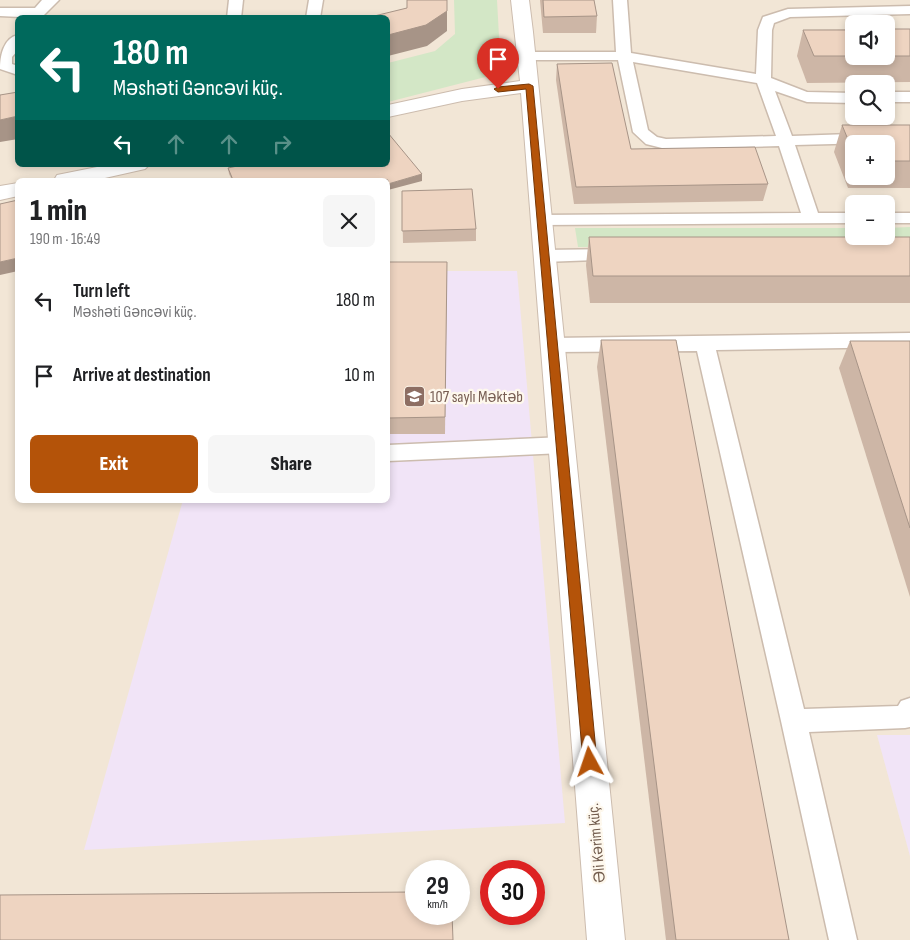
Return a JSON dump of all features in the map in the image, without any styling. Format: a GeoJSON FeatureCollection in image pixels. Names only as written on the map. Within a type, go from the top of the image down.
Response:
{"type":"FeatureCollection","features":[{"type":"Feature","properties":{"kind":"street","name":"Əli Kərim küç."},"geometry":{"type":"LineString","coordinates":[[520,0],[528,56],[529,86],[563,445],[606,940]]}},
{"type":"Feature","properties":{"kind":"street"},"geometry":{"type":"LineString","coordinates":[[390,111],[462,95],[529,86]]}},
{"type":"Feature","properties":{"kind":"street"},"geometry":{"type":"LineString","coordinates":[[84,178],[104,176],[132,167]]}},
{"type":"Feature","properties":{"kind":"street"},"geometry":{"type":"LineString","coordinates":[[0,193],[15,190]]}},
{"type":"Feature","properties":{"kind":"lane"},"geometry":{"type":"LineString","coordinates":[[0,12],[35,15],[52,0]]}},
{"type":"Feature","properties":{"kind":"lane"},"geometry":{"type":"LineString","coordinates":[[234,15],[236,0]]}},
{"type":"Feature","properties":{"kind":"lane"},"geometry":{"type":"LineString","coordinates":[[314,15],[316,0]]}},
{"type":"Feature","properties":{"kind":"lane"},"geometry":{"type":"LineString","coordinates":[[620,0],[624,56],[641,132],[652,141],[666,144],[785,139],[910,137]]}},
{"type":"Feature","properties":{"kind":"lane"},"geometry":{"type":"LineString","coordinates":[[811,218],[763,80],[765,30],[768,20],[788,13],[910,10]]}},
{"type":"Feature","properties":{"kind":"lane"},"geometry":{"type":"LineString","coordinates":[[15,43],[5,57],[5,66],[15,70]]}},
{"type":"Feature","properties":{"kind":"lane"},"geometry":{"type":"LineString","coordinates":[[528,56],[624,56],[763,80],[792,93],[807,97],[845,98]]}},
{"type":"Feature","properties":{"kind":"lane"},"geometry":{"type":"LineString","coordinates":[[895,97],[910,97]]}},
{"type":"Feature","properties":{"kind":"lane"},"geometry":{"type":"LineString","coordinates":[[541,220],[845,218]]}},
{"type":"Feature","properties":{"kind":"lane"},"geometry":{"type":"LineString","coordinates":[[895,218],[910,218]]}},
{"type":"Feature","properties":{"kind":"lane"},"geometry":{"type":"LineString","coordinates":[[544,256],[633,255]]}},
{"type":"Feature","properties":{"kind":"lane"},"geometry":{"type":"LineString","coordinates":[[553,345],[910,340]]}},
{"type":"Feature","properties":{"kind":"lane"},"geometry":{"type":"LineString","coordinates":[[705,344],[794,721],[842,940]]}},
{"type":"Feature","properties":{"kind":"lane"},"geometry":{"type":"LineString","coordinates":[[390,453],[563,445]]}},
{"type":"Feature","properties":{"kind":"lane"},"geometry":{"type":"LineString","coordinates":[[794,721],[904,717],[910,709]]}},
{"type":"Feature","properties":{"kind":"shaded area"},"geometry":{"type":"Polygon","coordinates":[[[0,0],[910,0],[910,940],[0,940],[0,0]]]}},
{"type":"Feature","properties":{"kind":"shaded area"},"geometry":{"type":"Polygon","coordinates":[[[390,271],[517,271],[565,823],[84,850],[182,503],[390,503],[390,271]]]}},
{"type":"Feature","properties":{"kind":"shaded area"},"geometry":{"type":"Polygon","coordinates":[[[877,735],[910,735],[910,856],[877,735]]]}},
{"type":"Feature","properties":{"kind":"green space"},"geometry":{"type":"Polygon","coordinates":[[[454,0],[497,0],[501,73],[390,101],[390,62],[435,51],[455,34],[454,0]]]}},
{"type":"Feature","properties":{"kind":"green space"},"geometry":{"type":"Polygon","coordinates":[[[910,227],[910,245],[578,247],[575,228],[845,228],[845,245],[895,245],[895,228],[910,227]]]}},
{"type":"Feature","properties":{"kind":"building"},"geometry":{"type":"Polygon","coordinates":[[[407,0],[447,0],[447,11],[426,25],[390,34],[390,15],[378,15],[407,8],[407,0]]]}},
{"type":"Feature","properties":{"kind":"building"},"geometry":{"type":"Polygon","coordinates":[[[543,0],[594,0],[597,16],[544,17],[543,0]]]}},
{"type":"Feature","properties":{"kind":"building"},"geometry":{"type":"Polygon","coordinates":[[[895,29],[910,29],[910,56],[895,56],[895,29]]]}},
{"type":"Feature","properties":{"kind":"building"},"geometry":{"type":"Polygon","coordinates":[[[803,30],[845,30],[845,56],[814,56],[803,30]]]}},
{"type":"Feature","properties":{"kind":"building"},"geometry":{"type":"Polygon","coordinates":[[[612,63],[631,149],[755,147],[768,184],[576,187],[557,64],[612,63]]]}},
{"type":"Feature","properties":{"kind":"building"},"geometry":{"type":"Polygon","coordinates":[[[15,92],[15,117],[0,120],[0,95],[15,92]]]}},
{"type":"Feature","properties":{"kind":"building"},"geometry":{"type":"Polygon","coordinates":[[[842,125],[910,125],[910,161],[895,161],[895,135],[846,135],[842,125]]]}},
{"type":"Feature","properties":{"kind":"building"},"geometry":{"type":"Polygon","coordinates":[[[390,135],[422,174],[390,183],[390,178],[232,178],[228,168],[390,167],[390,135]]]}},
{"type":"Feature","properties":{"kind":"building"},"geometry":{"type":"Polygon","coordinates":[[[472,189],[476,229],[402,231],[402,191],[472,189]]]}},
{"type":"Feature","properties":{"kind":"building"},"geometry":{"type":"Polygon","coordinates":[[[15,201],[15,259],[0,262],[0,204],[15,201]]]}},
{"type":"Feature","properties":{"kind":"building"},"geometry":{"type":"Polygon","coordinates":[[[589,237],[845,237],[845,245],[895,245],[895,237],[910,237],[910,276],[593,276],[589,237]]]}},
{"type":"Feature","properties":{"kind":"building"},"geometry":{"type":"Polygon","coordinates":[[[390,262],[447,262],[445,417],[390,418],[390,262]]]}},
{"type":"Feature","properties":{"kind":"building"},"geometry":{"type":"Polygon","coordinates":[[[601,340],[676,340],[789,940],[676,940],[601,340]]]}},
{"type":"Feature","properties":{"kind":"building"},"geometry":{"type":"Polygon","coordinates":[[[850,341],[910,341],[910,528],[850,341]]]}},
{"type":"Feature","properties":{"kind":"building"},"geometry":{"type":"Polygon","coordinates":[[[405,892],[405,925],[452,925],[453,940],[0,940],[0,895],[405,892]]]}},
{"type":"Feature","properties":{"kind":"place","name":"107 saylı Məktəb"},"geometry":{"type":"Point","coordinates":[414,397]}},
{"type":"Feature","properties":{"kind":"route"},"geometry":{"type":"LineString","coordinates":[[498,89],[529,86],[590,762]]}}]}
